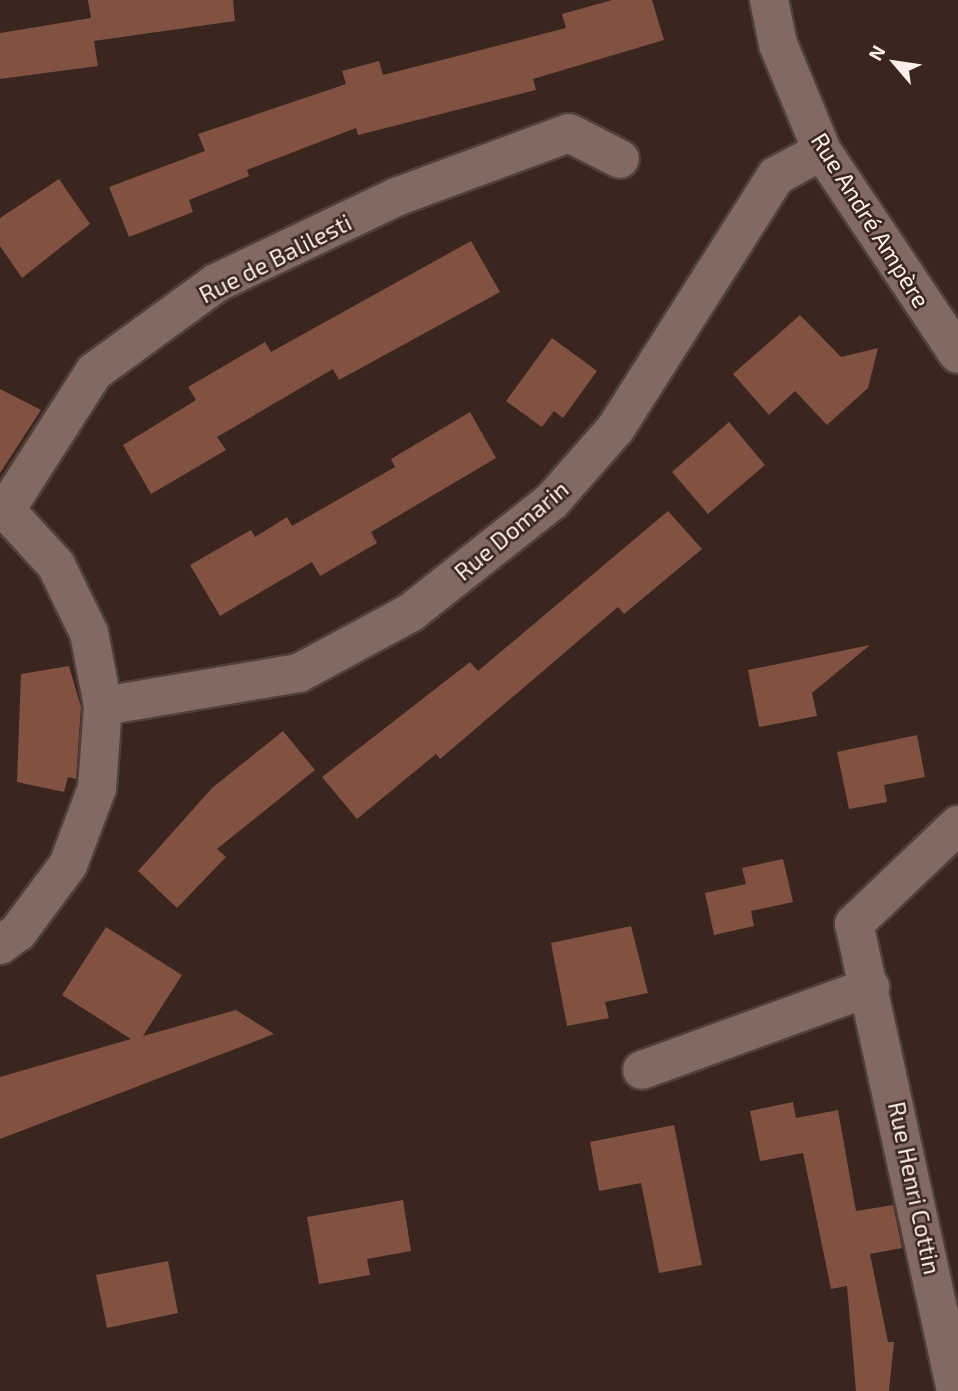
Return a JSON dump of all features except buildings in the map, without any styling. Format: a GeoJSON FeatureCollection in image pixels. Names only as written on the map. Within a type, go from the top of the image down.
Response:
{"type":"FeatureCollection","features":[{"type":"Feature","properties":{"kind":"street","name":"Rue André Ampère"},"geometry":{"type":"LineString","coordinates":[[769,0],[778,44],[822,151],[958,354]]}},
{"type":"Feature","properties":{"kind":"street","name":"Rue de Balilesti"},"geometry":{"type":"LineString","coordinates":[[4,506],[94,372],[216,283],[396,197],[569,133],[620,159]]}},
{"type":"Feature","properties":{"kind":"street","name":"Rue Domarin"},"geometry":{"type":"LineString","coordinates":[[103,706],[299,673],[411,613],[552,501],[616,428],[776,176],[822,151]]}},
{"type":"Feature","properties":{"kind":"street"},"geometry":{"type":"LineString","coordinates":[[0,945],[18,932],[68,865],[97,788],[103,706],[84,621],[56,565],[4,506]]}},
{"type":"Feature","properties":{"kind":"street","name":"Rue Henri Cottin"},"geometry":{"type":"LineString","coordinates":[[956,1391],[870,987],[854,924],[958,825]]}},
{"type":"Feature","properties":{"kind":"street"},"geometry":{"type":"LineString","coordinates":[[642,1070],[870,987]]}}]}
